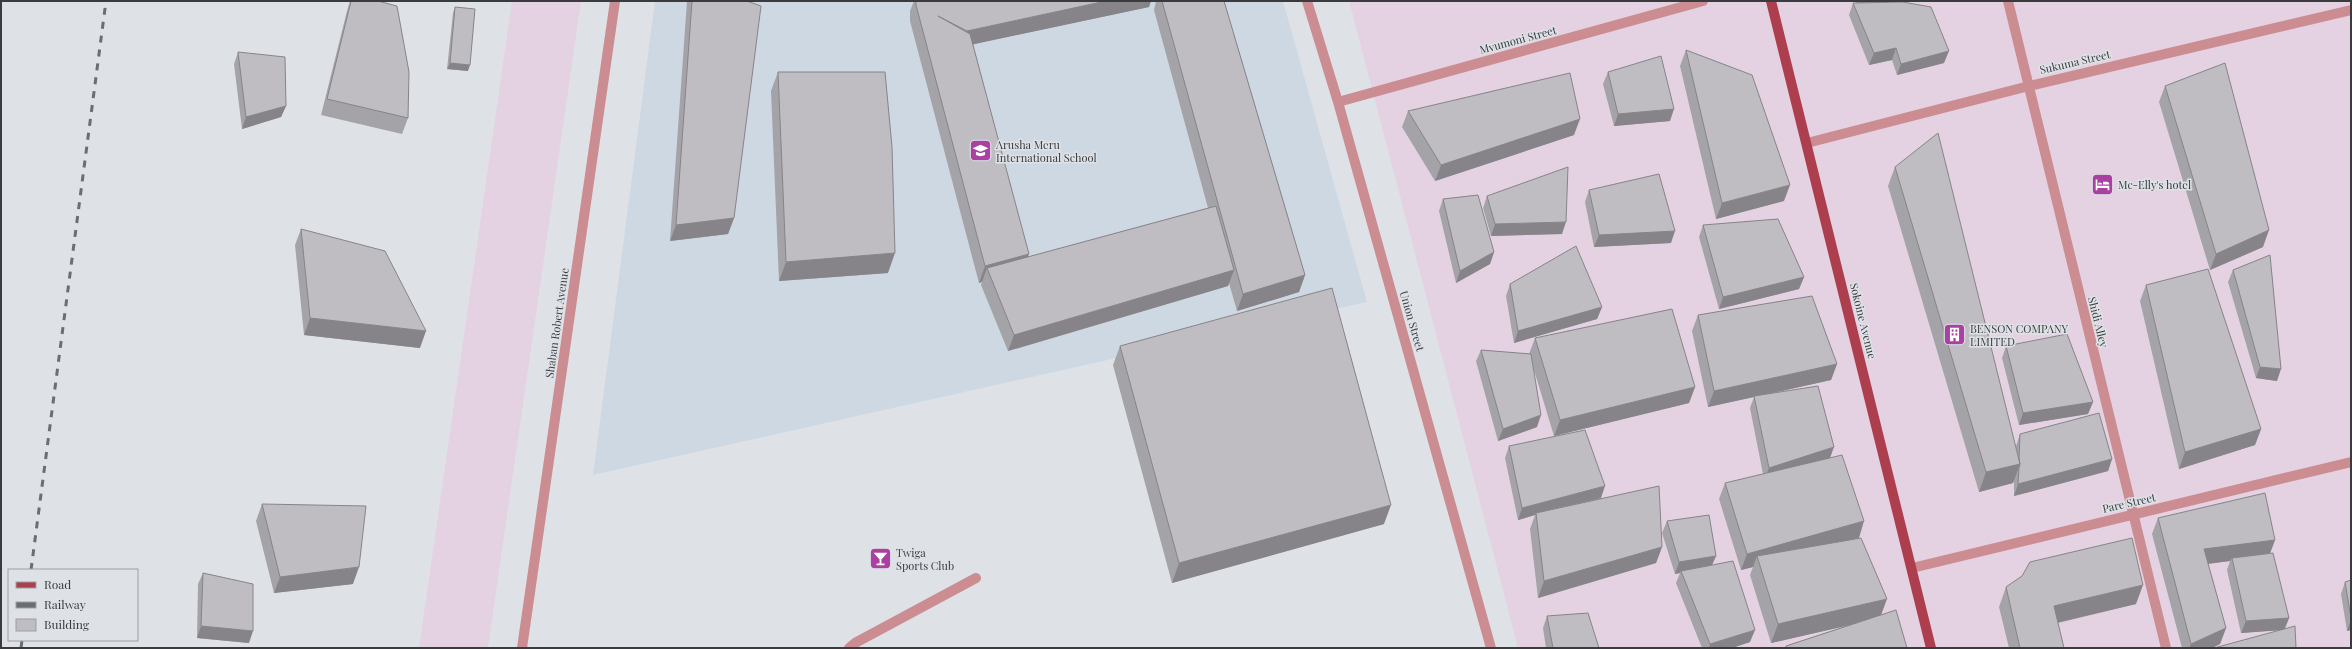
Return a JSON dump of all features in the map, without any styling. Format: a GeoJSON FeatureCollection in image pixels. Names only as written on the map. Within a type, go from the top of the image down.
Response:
{"type":"FeatureCollection","features":[{"type":"Feature","properties":{"kind":"main road","name":"Sokoine Avenue"},"geometry":{"type":"LineString","coordinates":[[1771,1],[1931,648]]}},
{"type":"Feature","properties":{"kind":"street","name":"Shaban Robert Avenue"},"geometry":{"type":"LineString","coordinates":[[522,648],[616,1]]}},
{"type":"Feature","properties":{"kind":"street","name":"Union Street"},"geometry":{"type":"LineString","coordinates":[[1307,1],[1338,102],[1491,648]]}},
{"type":"Feature","properties":{"kind":"street","name":"Mvumoni Street"},"geometry":{"type":"LineString","coordinates":[[1338,102],[1703,1]]}},
{"type":"Feature","properties":{"kind":"street","name":"Shidi Alley"},"geometry":{"type":"LineString","coordinates":[[2008,1],[2166,648]]}},
{"type":"Feature","properties":{"kind":"street","name":"Sukuma Street"},"geometry":{"type":"LineString","coordinates":[[1806,143],[2029,86],[2351,10]]}},
{"type":"Feature","properties":{"kind":"street","name":"Pare Street"},"geometry":{"type":"LineString","coordinates":[[1912,568],[2351,462]]}},
{"type":"Feature","properties":{"kind":"street"},"geometry":{"type":"LineString","coordinates":[[849,648],[855,642],[976,578]]}},
{"type":"Feature","properties":{"kind":"shaded area"},"geometry":{"type":"Polygon","coordinates":[[[512,1],[581,1],[488,648],[419,648],[512,1]]]}},
{"type":"Feature","properties":{"kind":"shaded area","name":"Arusha Meru International School"},"geometry":{"type":"Polygon","coordinates":[[[655,1],[1283,1],[1367,302],[593,475],[655,1]]]}},
{"type":"Feature","properties":{"kind":"shaded area"},"geometry":{"type":"Polygon","coordinates":[[[1349,1],[2351,1],[2351,648],[1518,648],[1349,1]]]}},
{"type":"Feature","properties":{"kind":"building"},"geometry":{"type":"Polygon","coordinates":[[[351,1],[378,1],[397,6],[409,72],[408,118],[327,99],[351,1]]]}},
{"type":"Feature","properties":{"kind":"building"},"geometry":{"type":"Polygon","coordinates":[[[692,1],[747,1],[761,6],[734,218],[676,225],[692,1]]]}},
{"type":"Feature","properties":{"kind":"building"},"geometry":{"type":"Polygon","coordinates":[[[916,1],[1106,1],[967,31],[938,16],[970,34],[1029,254],[985,266],[916,1]]]}},
{"type":"Feature","properties":{"kind":"building"},"geometry":{"type":"Polygon","coordinates":[[[1162,1],[1224,1],[1305,275],[1243,294],[1162,1]]]}},
{"type":"Feature","properties":{"kind":"building"},"geometry":{"type":"Polygon","coordinates":[[[1903,2],[1931,7],[1949,51],[1901,64],[1896,48],[1874,53],[1853,3],[1903,2]]]}},
{"type":"Feature","properties":{"kind":"building"},"geometry":{"type":"Polygon","coordinates":[[[455,7],[475,9],[470,65],[450,63],[455,7]]]}},
{"type":"Feature","properties":{"kind":"building"},"geometry":{"type":"Polygon","coordinates":[[[1686,50],[1752,75],[1790,185],[1722,203],[1686,50]]]}},
{"type":"Feature","properties":{"kind":"building"},"geometry":{"type":"Polygon","coordinates":[[[238,52],[285,57],[286,106],[246,117],[238,52]]]}},
{"type":"Feature","properties":{"kind":"building"},"geometry":{"type":"Polygon","coordinates":[[[1661,56],[1674,109],[1618,114],[1608,72],[1661,56]]]}},
{"type":"Feature","properties":{"kind":"building"},"geometry":{"type":"Polygon","coordinates":[[[2225,63],[2269,230],[2216,254],[2165,86],[2225,63]]]}},
{"type":"Feature","properties":{"kind":"building"},"geometry":{"type":"Polygon","coordinates":[[[778,72],[885,72],[892,147],[895,253],[786,262],[778,72]]]}},
{"type":"Feature","properties":{"kind":"building"},"geometry":{"type":"Polygon","coordinates":[[[1570,73],[1580,119],[1441,165],[1408,111],[1570,73]]]}},
{"type":"Feature","properties":{"kind":"building","name":"BENSON COMPANY LIMITED"},"geometry":{"type":"Polygon","coordinates":[[[1938,133],[2020,464],[1986,472],[1895,167],[1938,133]]]}},
{"type":"Feature","properties":{"kind":"building"},"geometry":{"type":"Polygon","coordinates":[[[1568,167],[1566,222],[1495,224],[1487,196],[1568,167]]]}},
{"type":"Feature","properties":{"kind":"building"},"geometry":{"type":"Polygon","coordinates":[[[1659,174],[1675,231],[1599,235],[1589,190],[1659,174]]]}},
{"type":"Feature","properties":{"kind":"building"},"geometry":{"type":"Polygon","coordinates":[[[1478,195],[1494,252],[1460,271],[1443,199],[1478,195]]]}},
{"type":"Feature","properties":{"kind":"building"},"geometry":{"type":"Polygon","coordinates":[[[1216,206],[1234,270],[1014,335],[987,268],[1216,206]]]}},
{"type":"Feature","properties":{"kind":"building"},"geometry":{"type":"Polygon","coordinates":[[[1778,219],[1804,277],[1723,297],[1703,225],[1778,219]]]}},
{"type":"Feature","properties":{"kind":"building"},"geometry":{"type":"Polygon","coordinates":[[[301,229],[385,251],[426,331],[310,318],[301,229]]]}},
{"type":"Feature","properties":{"kind":"building"},"geometry":{"type":"Polygon","coordinates":[[[1576,246],[1602,307],[1518,331],[1510,284],[1576,246]]]}},
{"type":"Feature","properties":{"kind":"building"},"geometry":{"type":"Polygon","coordinates":[[[2270,255],[2281,369],[2260,367],[2233,270],[2270,255]]]}},
{"type":"Feature","properties":{"kind":"building"},"geometry":{"type":"Polygon","coordinates":[[[2208,269],[2261,429],[2185,452],[2146,285],[2208,269]]]}},
{"type":"Feature","properties":{"kind":"building"},"geometry":{"type":"Polygon","coordinates":[[[1332,288],[1391,505],[1179,563],[1120,346],[1332,288]]]}},
{"type":"Feature","properties":{"kind":"building"},"geometry":{"type":"Polygon","coordinates":[[[1812,296],[1837,364],[1714,391],[1698,315],[1812,296]]]}},
{"type":"Feature","properties":{"kind":"building"},"geometry":{"type":"Polygon","coordinates":[[[1672,309],[1695,387],[1560,420],[1535,338],[1672,309]]]}},
{"type":"Feature","properties":{"kind":"building"},"geometry":{"type":"Polygon","coordinates":[[[2067,334],[2093,402],[2023,413],[2006,346],[2067,334]]]}},
{"type":"Feature","properties":{"kind":"building"},"geometry":{"type":"Polygon","coordinates":[[[1481,350],[1531,354],[1541,415],[1503,429],[1481,350]]]}},
{"type":"Feature","properties":{"kind":"building"},"geometry":{"type":"Polygon","coordinates":[[[1818,386],[1834,447],[1769,468],[1754,396],[1818,386]]]}},
{"type":"Feature","properties":{"kind":"building"},"geometry":{"type":"Polygon","coordinates":[[[2099,413],[2112,459],[2018,484],[2020,434],[2099,413]]]}},
{"type":"Feature","properties":{"kind":"building"},"geometry":{"type":"Polygon","coordinates":[[[1585,430],[1605,486],[1522,508],[1509,446],[1585,430]]]}},
{"type":"Feature","properties":{"kind":"building"},"geometry":{"type":"Polygon","coordinates":[[[1842,455],[1864,521],[1747,554],[1725,483],[1842,455]]]}},
{"type":"Feature","properties":{"kind":"building"},"geometry":{"type":"Polygon","coordinates":[[[1659,486],[1662,547],[1544,581],[1536,513],[1659,486]]]}},
{"type":"Feature","properties":{"kind":"building"},"geometry":{"type":"Polygon","coordinates":[[[2265,493],[2275,540],[2204,549],[2226,628],[2191,644],[2158,518],[2265,493]]]}},
{"type":"Feature","properties":{"kind":"building"},"geometry":{"type":"Polygon","coordinates":[[[262,504],[366,506],[359,567],[280,577],[262,504]]]}},
{"type":"Feature","properties":{"kind":"building"},"geometry":{"type":"Polygon","coordinates":[[[1709,515],[1716,556],[1679,562],[1667,521],[1709,515]]]}},
{"type":"Feature","properties":{"kind":"building"},"geometry":{"type":"Polygon","coordinates":[[[1861,538],[1887,599],[1778,624],[1757,556],[1861,538]]]}},
{"type":"Feature","properties":{"kind":"building"},"geometry":{"type":"Polygon","coordinates":[[[2132,538],[2143,585],[2054,606],[2064,648],[2020,648],[2006,587],[2022,576],[2030,562],[2132,538]]]}},
{"type":"Feature","properties":{"kind":"building"},"geometry":{"type":"Polygon","coordinates":[[[2273,553],[2289,618],[2246,621],[2232,558],[2273,553]]]}},
{"type":"Feature","properties":{"kind":"building"},"geometry":{"type":"Polygon","coordinates":[[[1733,561],[1755,630],[1710,644],[1681,571],[1733,561]]]}},
{"type":"Feature","properties":{"kind":"building"},"geometry":{"type":"Polygon","coordinates":[[[203,573],[253,584],[253,631],[201,626],[203,573]]]}},
{"type":"Feature","properties":{"kind":"building"},"geometry":{"type":"Polygon","coordinates":[[[2351,580],[2351,618],[2345,582],[2351,580]]]}},
{"type":"Feature","properties":{"kind":"building"},"geometry":{"type":"Polygon","coordinates":[[[1896,610],[1907,648],[1786,648],[1786,646],[1896,610]]]}},
{"type":"Feature","properties":{"kind":"building"},"geometry":{"type":"Polygon","coordinates":[[[1588,613],[1599,648],[1553,648],[1547,616],[1588,613]]]}},
{"type":"Feature","properties":{"kind":"building"},"geometry":{"type":"Polygon","coordinates":[[[2295,626],[2296,648],[2214,648],[2295,626]]]}},
{"type":"Feature","properties":{"kind":"railway"},"geometry":{"type":"LineString","coordinates":[[31,569],[106,1]]}},
{"type":"Feature","properties":{"kind":"railway"},"geometry":{"type":"LineString","coordinates":[[21,648],[22,641]]}},
{"type":"Feature","properties":{"kind":"place","name":"Arusha Meru International School"},"geometry":{"type":"Point","coordinates":[980,151]}},
{"type":"Feature","properties":{"kind":"place","name":"Mc-Elly's hotel"},"geometry":{"type":"Point","coordinates":[2102,185]}},
{"type":"Feature","properties":{"kind":"place","name":"BENSON COMPANY LIMITED"},"geometry":{"type":"Point","coordinates":[1954,335]}},
{"type":"Feature","properties":{"kind":"place","name":"Twiga Sports Club"},"geometry":{"type":"Point","coordinates":[880,559]}}]}
